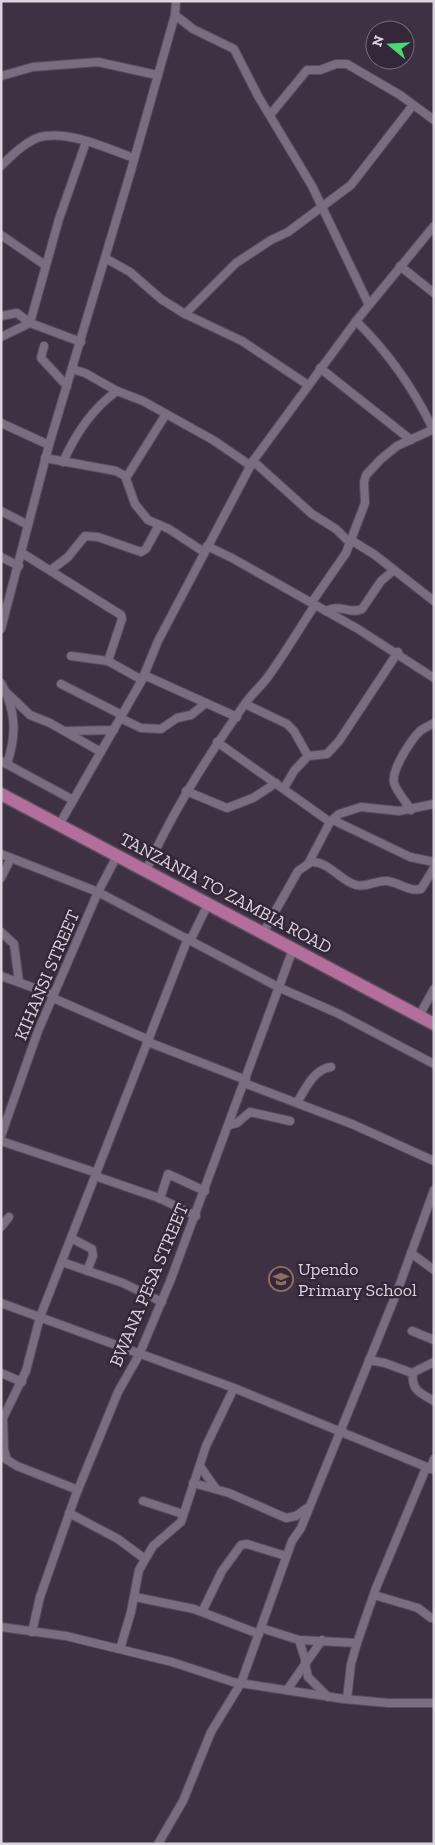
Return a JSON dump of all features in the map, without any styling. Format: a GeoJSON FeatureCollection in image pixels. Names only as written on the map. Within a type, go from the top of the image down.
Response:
{"type":"FeatureCollection","features":[{"type":"Feature","properties":{"kind":"highway","name":"TANZANIA TO ZAMBIA ROAD"},"geometry":{"type":"LineString","coordinates":[[1,794],[434,1024]]}},
{"type":"Feature","properties":{"kind":"street"},"geometry":{"type":"LineString","coordinates":[[1,629],[19,566],[45,458],[106,258],[175,15],[176,1]]}},
{"type":"Feature","properties":{"kind":"street"},"geometry":{"type":"LineString","coordinates":[[175,15],[193,28],[234,49],[258,96],[312,186],[320,207],[369,305]]}},
{"type":"Feature","properties":{"kind":"street"},"geometry":{"type":"LineString","coordinates":[[1,76],[33,67],[98,62],[158,75]]}},
{"type":"Feature","properties":{"kind":"street"},"geometry":{"type":"LineString","coordinates":[[270,115],[307,70],[320,70],[341,63],[354,67],[434,120]]}},
{"type":"Feature","properties":{"kind":"street"},"geometry":{"type":"LineString","coordinates":[[185,314],[236,263],[271,240],[288,232],[351,185],[413,105]]}},
{"type":"Feature","properties":{"kind":"street"},"geometry":{"type":"LineString","coordinates":[[1,166],[18,151],[44,136],[65,136],[134,158]]}},
{"type":"Feature","properties":{"kind":"street"},"geometry":{"type":"LineString","coordinates":[[1,337],[30,322],[45,265],[86,142]]}},
{"type":"Feature","properties":{"kind":"street"},"geometry":{"type":"LineString","coordinates":[[59,825],[143,678],[158,641],[252,463],[356,321],[434,226]]}},
{"type":"Feature","properties":{"kind":"street"},"geometry":{"type":"LineString","coordinates":[[1,235],[45,265]]}},
{"type":"Feature","properties":{"kind":"street"},"geometry":{"type":"LineString","coordinates":[[106,258],[130,272],[161,299],[185,314],[242,341],[308,385]]}},
{"type":"Feature","properties":{"kind":"street"},"geometry":{"type":"LineString","coordinates":[[400,266],[434,293]]}},
{"type":"Feature","properties":{"kind":"street"},"geometry":{"type":"LineString","coordinates":[[1,316],[17,313],[30,322],[81,342]]}},
{"type":"Feature","properties":{"kind":"street"},"geometry":{"type":"LineString","coordinates":[[146,871],[186,792],[217,742],[267,678],[346,553],[365,503],[364,482],[366,475],[392,450],[434,430],[402,374],[375,340],[356,321]]}},
{"type":"Feature","properties":{"kind":"street"},"geometry":{"type":"LineString","coordinates":[[44,346],[40,358],[67,386]]}},
{"type":"Feature","properties":{"kind":"street"},"geometry":{"type":"LineString","coordinates":[[320,368],[411,440]]}},
{"type":"Feature","properties":{"kind":"street"},"geometry":{"type":"LineString","coordinates":[[72,369],[85,373],[117,391],[143,400],[252,463],[312,514],[394,570],[434,601]]}},
{"type":"Feature","properties":{"kind":"street"},"geometry":{"type":"LineString","coordinates":[[63,462],[71,444],[96,410],[104,400],[117,391]]}},
{"type":"Feature","properties":{"kind":"street"},"geometry":{"type":"LineString","coordinates":[[126,478],[166,414]]}},
{"type":"Feature","properties":{"kind":"street"},"geometry":{"type":"LineString","coordinates":[[1,422],[49,445]]}},
{"type":"Feature","properties":{"kind":"street"},"geometry":{"type":"LineString","coordinates":[[45,458],[116,471],[126,478],[135,504],[148,520],[326,611],[398,652],[434,678]]}},
{"type":"Feature","properties":{"kind":"street"},"geometry":{"type":"LineString","coordinates":[[1,510],[28,525]]}},
{"type":"Feature","properties":{"kind":"street"},"geometry":{"type":"LineString","coordinates":[[51,570],[68,557],[85,536],[98,537],[141,552],[146,549],[159,525]]}},
{"type":"Feature","properties":{"kind":"street"},"geometry":{"type":"LineString","coordinates":[[22,553],[121,615],[122,619],[108,661]]}},
{"type":"Feature","properties":{"kind":"street"},"geometry":{"type":"LineString","coordinates":[[1,557],[19,566]]}},
{"type":"Feature","properties":{"kind":"street"},"geometry":{"type":"LineString","coordinates":[[326,611],[335,607],[352,612],[362,609],[381,581],[394,570]]}},
{"type":"Feature","properties":{"kind":"street"},"geometry":{"type":"LineString","coordinates":[[1,596],[9,599]]}},
{"type":"Feature","properties":{"kind":"street"},"geometry":{"type":"LineString","coordinates":[[284,788],[294,771],[308,756],[327,754],[339,741],[398,652]]}},
{"type":"Feature","properties":{"kind":"street"},"geometry":{"type":"LineString","coordinates":[[71,656],[108,661],[143,678],[237,717]]}},
{"type":"Feature","properties":{"kind":"street"},"geometry":{"type":"LineString","coordinates":[[1,683],[12,706],[14,721],[13,746],[4,762],[73,800]]}},
{"type":"Feature","properties":{"kind":"street"},"geometry":{"type":"LineString","coordinates":[[61,684],[141,728],[161,729],[177,718],[191,715],[206,703]]}},
{"type":"Feature","properties":{"kind":"street"},"geometry":{"type":"LineString","coordinates":[[7,693],[30,715],[101,752]]}},
{"type":"Feature","properties":{"kind":"street"},"geometry":{"type":"LineString","coordinates":[[245,704],[287,724],[294,731],[308,756]]}},
{"type":"Feature","properties":{"kind":"street"},"geometry":{"type":"LineString","coordinates":[[411,810],[394,784],[394,777],[398,763],[411,741],[421,730],[434,723]]}},
{"type":"Feature","properties":{"kind":"street"},"geometry":{"type":"LineString","coordinates":[[63,731],[114,730]]}},
{"type":"Feature","properties":{"kind":"street"},"geometry":{"type":"LineString","coordinates":[[217,742],[331,821],[410,857],[434,862]]}},
{"type":"Feature","properties":{"kind":"street"},"geometry":{"type":"LineString","coordinates":[[186,792],[227,808],[253,798],[276,783]]}},
{"type":"Feature","properties":{"kind":"street"},"geometry":{"type":"LineString","coordinates":[[308,864],[331,821],[344,812],[361,807],[386,811],[411,810],[434,804]]}},
{"type":"Feature","properties":{"kind":"street"},"geometry":{"type":"LineString","coordinates":[[1,854],[98,892],[189,938],[280,988],[337,1013],[434,1064]]}},
{"type":"Feature","properties":{"kind":"street","name":"KIHANSI STREET"},"geometry":{"type":"LineString","coordinates":[[1,1136],[38,1031],[98,892],[117,856]]}},
{"type":"Feature","properties":{"kind":"street"},"geometry":{"type":"LineString","coordinates":[[1,878],[11,858]]}},
{"type":"Feature","properties":{"kind":"street"},"geometry":{"type":"LineString","coordinates":[[263,933],[298,871],[308,864],[316,862],[323,864],[354,885],[360,886],[385,881],[416,890],[421,889],[434,868]]}},
{"type":"Feature","properties":{"kind":"street"},"geometry":{"type":"LineString","coordinates":[[78,1490],[17,1466],[4,1458],[2,1420],[22,1382],[40,1317],[189,938],[208,904]]}},
{"type":"Feature","properties":{"kind":"street"},"geometry":{"type":"LineString","coordinates":[[1,932],[14,944],[19,982]]}},
{"type":"Feature","properties":{"kind":"street","name":"BWANA PESA STREET"},"geometry":{"type":"LineString","coordinates":[[32,1632],[40,1597],[69,1513],[118,1392],[140,1355],[162,1302],[196,1216],[294,949]]}},
{"type":"Feature","properties":{"kind":"street"},"geometry":{"type":"LineString","coordinates":[[1,976],[53,996],[148,1041],[352,1124],[434,1161]]}},
{"type":"Feature","properties":{"kind":"street"},"geometry":{"type":"LineString","coordinates":[[419,1016],[434,989]]}},
{"type":"Feature","properties":{"kind":"street"},"geometry":{"type":"LineString","coordinates":[[298,1103],[314,1077],[325,1067],[331,1067]]}},
{"type":"Feature","properties":{"kind":"street"},"geometry":{"type":"LineString","coordinates":[[229,1125],[238,1123],[250,1112],[290,1121]]}},
{"type":"Feature","properties":{"kind":"street"},"geometry":{"type":"LineString","coordinates":[[1,1141],[160,1199],[196,1216]]}},
{"type":"Feature","properties":{"kind":"street"},"geometry":{"type":"LineString","coordinates":[[160,1199],[168,1174],[205,1191]]}},
{"type":"Feature","properties":{"kind":"street"},"geometry":{"type":"LineString","coordinates":[[158,1844],[183,1801],[211,1732],[241,1683],[286,1556],[301,1528],[307,1508],[341,1431],[433,1196]]}},
{"type":"Feature","properties":{"kind":"street"},"geometry":{"type":"LineString","coordinates":[[1,1227],[9,1217]]}},
{"type":"Feature","properties":{"kind":"street"},"geometry":{"type":"LineString","coordinates":[[72,1238],[92,1249],[93,1256],[88,1271]]}},
{"type":"Feature","properties":{"kind":"street"},"geometry":{"type":"LineString","coordinates":[[411,1253],[434,1270]]}},
{"type":"Feature","properties":{"kind":"street"},"geometry":{"type":"LineString","coordinates":[[62,1262],[123,1283],[162,1302]]}},
{"type":"Feature","properties":{"kind":"street"},"geometry":{"type":"LineString","coordinates":[[1,1303],[234,1388],[430,1469]]}},
{"type":"Feature","properties":{"kind":"street"},"geometry":{"type":"LineString","coordinates":[[412,1331],[434,1340]]}},
{"type":"Feature","properties":{"kind":"street"},"geometry":{"type":"LineString","coordinates":[[369,1360],[385,1363],[414,1373],[434,1362]]}},
{"type":"Feature","properties":{"kind":"street"},"geometry":{"type":"LineString","coordinates":[[414,1373],[412,1382],[416,1391],[434,1400]]}},
{"type":"Feature","properties":{"kind":"street"},"geometry":{"type":"LineString","coordinates":[[1,1374],[22,1382]]}},
{"type":"Feature","properties":{"kind":"street"},"geometry":{"type":"LineString","coordinates":[[120,1649],[135,1597],[139,1570],[153,1546],[181,1522],[218,1419],[234,1388]]}},
{"type":"Feature","properties":{"kind":"street"},"geometry":{"type":"LineString","coordinates":[[347,1699],[351,1664],[374,1595],[434,1460]]}},
{"type":"Feature","properties":{"kind":"street"},"geometry":{"type":"LineString","coordinates":[[200,1466],[216,1490]]}},
{"type":"Feature","properties":{"kind":"street"},"geometry":{"type":"LineString","coordinates":[[194,1483],[286,1518],[296,1516],[307,1508]]}},
{"type":"Feature","properties":{"kind":"street"},"geometry":{"type":"LineString","coordinates":[[143,1501],[183,1514]]}},
{"type":"Feature","properties":{"kind":"street"},"geometry":{"type":"LineString","coordinates":[[69,1513],[118,1539],[145,1559]]}},
{"type":"Feature","properties":{"kind":"street"},"geometry":{"type":"LineString","coordinates":[[202,1612],[222,1571],[241,1545],[247,1544],[286,1556]]}},
{"type":"Feature","properties":{"kind":"street"},"geometry":{"type":"LineString","coordinates":[[374,1595],[418,1608],[431,1618]]}},
{"type":"Feature","properties":{"kind":"street"},"geometry":{"type":"LineString","coordinates":[[135,1597],[202,1612],[260,1631],[299,1640],[357,1643]]}},
{"type":"Feature","properties":{"kind":"street"},"geometry":{"type":"LineString","coordinates":[[1,1627],[66,1636],[241,1683],[347,1699],[388,1703],[434,1702]]}},
{"type":"Feature","properties":{"kind":"street"},"geometry":{"type":"LineString","coordinates":[[299,1640],[306,1662],[308,1677],[328,1697]]}},
{"type":"Feature","properties":{"kind":"street"},"geometry":{"type":"LineString","coordinates":[[286,1690],[322,1640]]}},
{"type":"Feature","properties":{"kind":"place","name":"Upendo Primary School"},"geometry":{"type":"Point","coordinates":[281,1279]}}]}
